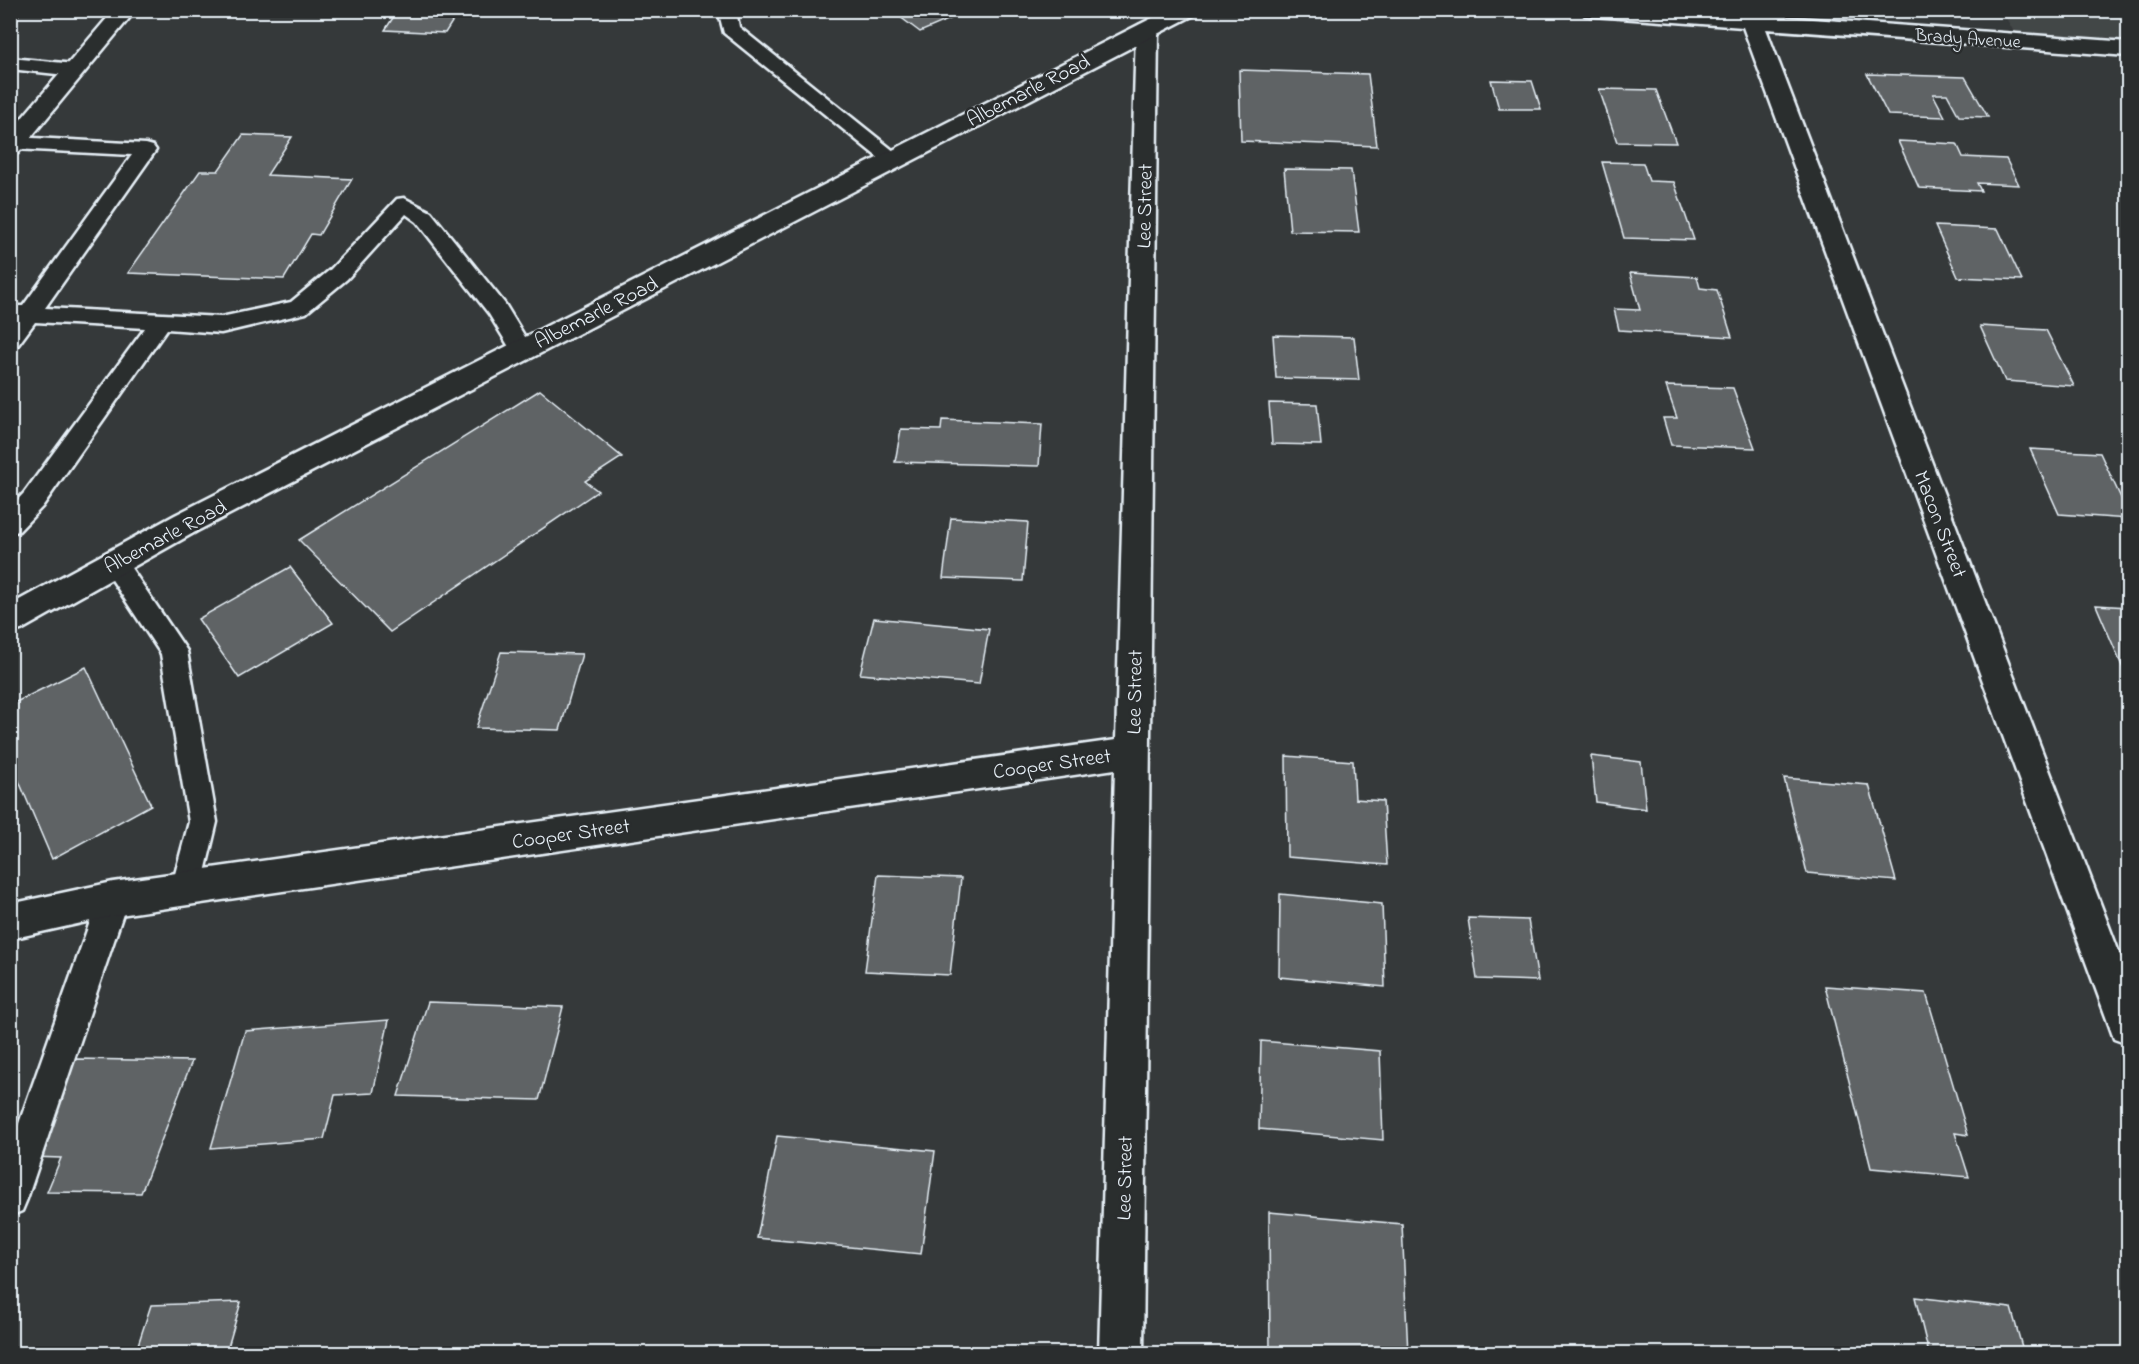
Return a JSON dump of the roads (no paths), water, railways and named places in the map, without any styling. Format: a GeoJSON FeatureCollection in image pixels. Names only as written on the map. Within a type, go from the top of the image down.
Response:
{"type":"FeatureCollection","features":[{"type":"Feature","properties":{"kind":"street"},"geometry":{"type":"LineString","coordinates":[[12,145],[126,10]]}},
{"type":"Feature","properties":{"kind":"street","name":"Albemarle Road"},"geometry":{"type":"LineString","coordinates":[[10,621],[186,523],[1186,10]]}},
{"type":"Feature","properties":{"kind":"street","name":"Brady Avenue"},"geometry":{"type":"LineString","coordinates":[[1593,10],[1712,15],[1753,24],[2128,49]]}},
{"type":"Feature","properties":{"kind":"street","name":"Macon Street"},"geometry":{"type":"LineString","coordinates":[[1753,24],[2128,1025]]}},
{"type":"Feature","properties":{"kind":"street","name":"Lee Street"},"geometry":{"type":"LineString","coordinates":[[1121,1353],[1147,30]]}},
{"type":"Feature","properties":{"kind":"street","name":"Cooper Street"},"geometry":{"type":"LineString","coordinates":[[10,922],[113,899],[1133,752]]}},
{"type":"Feature","properties":{"kind":"lane"},"geometry":{"type":"LineString","coordinates":[[727,10],[730,29],[892,160]]}},
{"type":"Feature","properties":{"kind":"lane"},"geometry":{"type":"LineString","coordinates":[[10,63],[75,70]]}},
{"type":"Feature","properties":{"kind":"lane"},"geometry":{"type":"LineString","coordinates":[[10,340],[20,313],[146,150],[12,145]]}},
{"type":"Feature","properties":{"kind":"lane"},"geometry":{"type":"LineString","coordinates":[[20,313],[221,325],[298,308],[339,274],[404,204],[424,217],[497,309],[522,350]]}},
{"type":"Feature","properties":{"kind":"lane"},"geometry":{"type":"LineString","coordinates":[[10,524],[33,500],[161,321]]}},
{"type":"Feature","properties":{"kind":"lane"},"geometry":{"type":"LineString","coordinates":[[114,563],[174,651],[203,822],[186,889]]}},
{"type":"Feature","properties":{"kind":"lane"},"geometry":{"type":"LineString","coordinates":[[10,1198],[113,899]]}}]}
